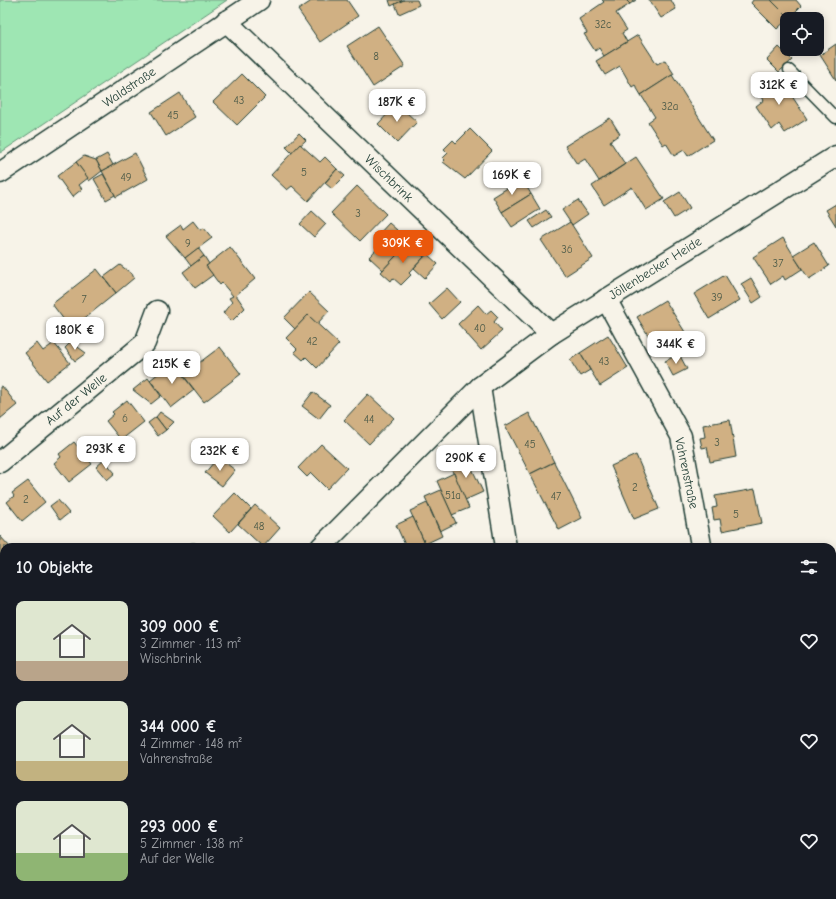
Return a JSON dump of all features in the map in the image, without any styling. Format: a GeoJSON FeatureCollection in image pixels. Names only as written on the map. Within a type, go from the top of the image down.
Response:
{"type":"FeatureCollection","features":[{"type":"Feature","properties":{"kind":"street","name":"Waldstraße"},"geometry":{"type":"LineString","coordinates":[[0,173],[259,0]]}},
{"type":"Feature","properties":{"kind":"street","name":"Wischbrink"},"geometry":{"type":"LineString","coordinates":[[226,21],[551,334]]}},
{"type":"Feature","properties":{"kind":"street","name":"Jöllenbecker Heide"},"geometry":{"type":"LineString","coordinates":[[325,543],[480,387],[551,334],[836,156]]}},
{"type":"Feature","properties":{"kind":"street","name":"Vahrenstraße"},"geometry":{"type":"LineString","coordinates":[[606,299],[681,436],[701,543]]}},
{"type":"Feature","properties":{"kind":"street","name":"Auf der Welle"},"geometry":{"type":"LineString","coordinates":[[0,462],[145,343],[157,311]]}},
{"type":"Feature","properties":{"kind":"street"},"geometry":{"type":"LineString","coordinates":[[480,387],[505,543]]}},
{"type":"Feature","properties":{"kind":"lane"},"geometry":{"type":"LineString","coordinates":[[789,70],[836,118]]}},
{"type":"Feature","properties":{"kind":"green space"},"geometry":{"type":"Polygon","coordinates":[[[0,0],[227,0],[0,153],[0,0]]]}},
{"type":"Feature","properties":{"kind":"building"},"geometry":{"type":"Polygon","coordinates":[[[313,0],[347,0],[358,16],[320,42],[298,10],[313,0]]]}},
{"type":"Feature","properties":{"kind":"building"},"geometry":{"type":"Polygon","coordinates":[[[389,0],[404,0],[391,6],[389,0]]]}},
{"type":"Feature","properties":{"kind":"building"},"geometry":{"type":"Polygon","coordinates":[[[404,0],[417,0],[419,5],[399,14],[395,4],[404,0]]]}},
{"type":"Feature","properties":{"kind":"building"},"geometry":{"type":"Polygon","coordinates":[[[602,0],[626,0],[630,4],[616,13],[627,30],[622,33],[627,42],[604,56],[599,48],[595,51],[584,34],[587,33],[579,19],[604,2],[602,0]]]}},
{"type":"Feature","properties":{"kind":"building"},"geometry":{"type":"Polygon","coordinates":[[[626,0],[636,0],[630,4],[626,0]]]}},
{"type":"Feature","properties":{"kind":"building"},"geometry":{"type":"Polygon","coordinates":[[[649,0],[671,0],[676,9],[661,18],[649,0]]]}},
{"type":"Feature","properties":{"kind":"building"},"geometry":{"type":"Polygon","coordinates":[[[753,0],[771,0],[783,12],[780,12],[780,26],[777,29],[751,3],[753,0]]]}},
{"type":"Feature","properties":{"kind":"building"},"geometry":{"type":"Polygon","coordinates":[[[771,0],[796,0],[801,6],[795,12],[783,12],[771,0]]]}},
{"type":"Feature","properties":{"kind":"building"},"geometry":{"type":"Polygon","coordinates":[[[378,26],[405,66],[373,87],[347,46],[378,26]]]}},
{"type":"Feature","properties":{"kind":"building"},"geometry":{"type":"Polygon","coordinates":[[[638,35],[657,64],[665,60],[674,74],[641,95],[635,85],[632,87],[620,66],[605,75],[596,61],[638,35]]]}},
{"type":"Feature","properties":{"kind":"building"},"geometry":{"type":"Polygon","coordinates":[[[836,44],[836,80],[821,56],[824,56],[824,52],[836,44]]]}},
{"type":"Feature","properties":{"kind":"building"},"geometry":{"type":"Polygon","coordinates":[[[779,47],[780,56],[788,56],[792,60],[779,72],[767,60],[779,47]]]}},
{"type":"Feature","properties":{"kind":"building"},"geometry":{"type":"Polygon","coordinates":[[[242,74],[265,97],[237,125],[213,102],[242,74]]]}},
{"type":"Feature","properties":{"kind":"building"},"geometry":{"type":"Polygon","coordinates":[[[672,75],[713,140],[688,156],[684,150],[674,156],[666,143],[663,145],[648,122],[655,117],[641,95],[672,75]]]}},
{"type":"Feature","properties":{"kind":"building"},"geometry":{"type":"Polygon","coordinates":[[[778,75],[807,119],[785,133],[779,124],[772,130],[756,106],[764,100],[756,88],[778,75]]]}},
{"type":"Feature","properties":{"kind":"building"},"geometry":{"type":"Polygon","coordinates":[[[180,93],[195,117],[166,136],[151,112],[180,93]]]}},
{"type":"Feature","properties":{"kind":"building"},"geometry":{"type":"Polygon","coordinates":[[[397,104],[417,122],[397,143],[378,124],[397,104]]]}},
{"type":"Feature","properties":{"kind":"building"},"geometry":{"type":"Polygon","coordinates":[[[610,118],[620,134],[610,141],[625,164],[599,181],[585,159],[577,164],[565,146],[610,118]]]}},
{"type":"Feature","properties":{"kind":"building"},"geometry":{"type":"Polygon","coordinates":[[[470,129],[492,151],[465,179],[443,162],[445,160],[443,158],[448,153],[444,149],[453,140],[456,143],[470,129]]]}},
{"type":"Feature","properties":{"kind":"building"},"geometry":{"type":"Polygon","coordinates":[[[299,133],[306,140],[292,153],[286,147],[299,133]]]}},
{"type":"Feature","properties":{"kind":"building"},"geometry":{"type":"Polygon","coordinates":[[[300,144],[320,162],[325,157],[337,169],[308,201],[292,186],[287,190],[271,175],[300,144]]]}},
{"type":"Feature","properties":{"kind":"building"},"geometry":{"type":"Polygon","coordinates":[[[135,153],[148,179],[116,197],[102,171],[135,153]]]}},
{"type":"Feature","properties":{"kind":"building"},"geometry":{"type":"Polygon","coordinates":[[[107,154],[113,165],[102,171],[96,160],[107,154]]]}},
{"type":"Feature","properties":{"kind":"building"},"geometry":{"type":"Polygon","coordinates":[[[84,156],[96,160],[102,171],[89,181],[76,162],[84,156]]]}},
{"type":"Feature","properties":{"kind":"building"},"geometry":{"type":"Polygon","coordinates":[[[636,157],[664,199],[646,210],[632,187],[604,205],[592,186],[636,157]]]}},
{"type":"Feature","properties":{"kind":"building"},"geometry":{"type":"Polygon","coordinates":[[[76,162],[88,178],[79,185],[82,189],[72,197],[57,176],[76,162]]]}},
{"type":"Feature","properties":{"kind":"building"},"geometry":{"type":"Polygon","coordinates":[[[518,166],[522,174],[506,184],[501,176],[518,166]]]}},
{"type":"Feature","properties":{"kind":"building"},"geometry":{"type":"Polygon","coordinates":[[[337,169],[345,176],[332,189],[325,183],[337,169]]]}},
{"type":"Feature","properties":{"kind":"building"},"geometry":{"type":"Polygon","coordinates":[[[103,174],[115,195],[106,200],[94,179],[103,174]]]}},
{"type":"Feature","properties":{"kind":"building"},"geometry":{"type":"Polygon","coordinates":[[[522,179],[531,194],[502,212],[493,197],[522,179]]]}},
{"type":"Feature","properties":{"kind":"building"},"geometry":{"type":"Polygon","coordinates":[[[357,186],[386,214],[360,241],[331,213],[357,186]]]}},
{"type":"Feature","properties":{"kind":"building"},"geometry":{"type":"Polygon","coordinates":[[[680,192],[690,208],[674,218],[664,202],[680,192]]]}},
{"type":"Feature","properties":{"kind":"building"},"geometry":{"type":"Polygon","coordinates":[[[531,194],[540,209],[512,227],[502,212],[531,194]]]}},
{"type":"Feature","properties":{"kind":"building"},"geometry":{"type":"Polygon","coordinates":[[[578,200],[588,214],[572,225],[562,210],[578,200]]]}},
{"type":"Feature","properties":{"kind":"building"},"geometry":{"type":"Polygon","coordinates":[[[836,204],[836,226],[826,210],[836,204]]]}},
{"type":"Feature","properties":{"kind":"building"},"geometry":{"type":"Polygon","coordinates":[[[546,210],[551,217],[534,228],[529,221],[546,210]]]}},
{"type":"Feature","properties":{"kind":"building"},"geometry":{"type":"Polygon","coordinates":[[[312,211],[326,224],[314,237],[300,224],[312,211]]]}},
{"type":"Feature","properties":{"kind":"building"},"geometry":{"type":"Polygon","coordinates":[[[193,221],[200,230],[204,228],[212,238],[185,258],[166,236],[181,225],[183,229],[193,221]]]}},
{"type":"Feature","properties":{"kind":"building"},"geometry":{"type":"Polygon","coordinates":[[[570,222],[593,258],[565,276],[541,240],[570,222]]]}},
{"type":"Feature","properties":{"kind":"building"},"geometry":{"type":"Polygon","coordinates":[[[389,223],[397,230],[394,233],[393,232],[384,242],[377,236],[389,223]]]}},
{"type":"Feature","properties":{"kind":"building"},"geometry":{"type":"Polygon","coordinates":[[[393,232],[407,244],[383,270],[369,257],[393,232]]]}},
{"type":"Feature","properties":{"kind":"building"},"geometry":{"type":"Polygon","coordinates":[[[783,238],[802,269],[785,280],[783,276],[771,284],[753,257],[783,238]]]}},
{"type":"Feature","properties":{"kind":"building"},"geometry":{"type":"Polygon","coordinates":[[[409,242],[424,257],[409,273],[411,275],[401,285],[393,278],[391,281],[381,272],[409,242]]]}},
{"type":"Feature","properties":{"kind":"building"},"geometry":{"type":"Polygon","coordinates":[[[814,242],[829,266],[809,279],[793,255],[814,242]]]}},
{"type":"Feature","properties":{"kind":"building"},"geometry":{"type":"Polygon","coordinates":[[[230,247],[255,279],[236,295],[245,308],[232,321],[223,313],[232,302],[229,298],[233,296],[222,283],[220,285],[206,266],[230,247]]]}},
{"type":"Feature","properties":{"kind":"building"},"geometry":{"type":"Polygon","coordinates":[[[198,248],[204,256],[191,266],[185,258],[198,248]]]}},
{"type":"Feature","properties":{"kind":"building"},"geometry":{"type":"Polygon","coordinates":[[[427,254],[438,264],[425,278],[414,268],[427,254]]]}},
{"type":"Feature","properties":{"kind":"building"},"geometry":{"type":"Polygon","coordinates":[[[204,256],[209,264],[206,266],[213,275],[195,288],[183,272],[204,256]]]}},
{"type":"Feature","properties":{"kind":"building"},"geometry":{"type":"Polygon","coordinates":[[[120,265],[132,274],[134,278],[116,293],[104,277],[120,265]]]}},
{"type":"Feature","properties":{"kind":"building"},"geometry":{"type":"Polygon","coordinates":[[[97,269],[116,293],[71,329],[52,304],[97,269]]]}},
{"type":"Feature","properties":{"kind":"building"},"geometry":{"type":"Polygon","coordinates":[[[725,275],[740,300],[709,319],[694,294],[725,275]]]}},
{"type":"Feature","properties":{"kind":"building"},"geometry":{"type":"Polygon","coordinates":[[[751,278],[762,297],[753,303],[741,284],[751,278]]]}},
{"type":"Feature","properties":{"kind":"building"},"geometry":{"type":"Polygon","coordinates":[[[447,288],[460,302],[442,319],[429,304],[447,288]]]}},
{"type":"Feature","properties":{"kind":"building"},"geometry":{"type":"Polygon","coordinates":[[[309,292],[329,311],[317,324],[308,315],[295,329],[284,318],[309,292]]]}},
{"type":"Feature","properties":{"kind":"building"},"geometry":{"type":"Polygon","coordinates":[[[665,300],[685,332],[657,350],[637,317],[665,300]]]}},
{"type":"Feature","properties":{"kind":"building"},"geometry":{"type":"Polygon","coordinates":[[[478,305],[486,314],[491,310],[498,317],[494,322],[502,331],[481,350],[458,324],[478,305]]]}},
{"type":"Feature","properties":{"kind":"building"},"geometry":{"type":"Polygon","coordinates":[[[308,315],[339,344],[317,368],[306,357],[303,360],[294,352],[297,349],[286,338],[308,315]]]}},
{"type":"Feature","properties":{"kind":"building"},"geometry":{"type":"Polygon","coordinates":[[[608,335],[628,368],[600,386],[580,353],[608,335]]]}},
{"type":"Feature","properties":{"kind":"building"},"geometry":{"type":"Polygon","coordinates":[[[71,342],[86,353],[75,361],[65,348],[71,342]]]}},
{"type":"Feature","properties":{"kind":"building"},"geometry":{"type":"Polygon","coordinates":[[[37,343],[43,351],[54,343],[70,363],[47,381],[25,353],[37,343]]]}},
{"type":"Feature","properties":{"kind":"building"},"geometry":{"type":"Polygon","coordinates":[[[220,347],[241,374],[204,402],[183,375],[220,347]]]}},
{"type":"Feature","properties":{"kind":"building"},"geometry":{"type":"Polygon","coordinates":[[[580,353],[590,370],[580,376],[570,360],[580,353]]]}},
{"type":"Feature","properties":{"kind":"building"},"geometry":{"type":"Polygon","coordinates":[[[679,354],[687,369],[673,376],[665,361],[679,354]]]}},
{"type":"Feature","properties":{"kind":"building"},"geometry":{"type":"Polygon","coordinates":[[[173,362],[194,390],[171,408],[150,380],[173,362]]]}},
{"type":"Feature","properties":{"kind":"building"},"geometry":{"type":"Polygon","coordinates":[[[148,378],[161,396],[151,404],[133,390],[148,378]]]}},
{"type":"Feature","properties":{"kind":"building"},"geometry":{"type":"Polygon","coordinates":[[[2,386],[17,405],[0,419],[0,387],[2,386]]]}},
{"type":"Feature","properties":{"kind":"building"},"geometry":{"type":"Polygon","coordinates":[[[313,392],[330,405],[319,419],[302,406],[313,392]]]}},
{"type":"Feature","properties":{"kind":"building"},"geometry":{"type":"Polygon","coordinates":[[[368,394],[394,418],[369,444],[344,420],[368,394]]]}},
{"type":"Feature","properties":{"kind":"building"},"geometry":{"type":"Polygon","coordinates":[[[127,400],[144,422],[121,440],[106,421],[114,414],[112,412],[127,400]]]}},
{"type":"Feature","properties":{"kind":"building"},"geometry":{"type":"Polygon","coordinates":[[[160,412],[174,422],[166,430],[156,417],[160,412]]]}},
{"type":"Feature","properties":{"kind":"building"},"geometry":{"type":"Polygon","coordinates":[[[529,413],[554,462],[530,474],[505,426],[529,413]]]}},
{"type":"Feature","properties":{"kind":"building"},"geometry":{"type":"Polygon","coordinates":[[[156,417],[166,430],[158,436],[148,423],[156,417]]]}},
{"type":"Feature","properties":{"kind":"building"},"geometry":{"type":"Polygon","coordinates":[[[730,420],[736,457],[710,462],[707,447],[702,448],[700,438],[705,437],[703,425],[730,420]]]}},
{"type":"Feature","properties":{"kind":"building"},"geometry":{"type":"Polygon","coordinates":[[[74,442],[92,464],[69,482],[54,463],[61,457],[59,454],[74,442]]]}},
{"type":"Feature","properties":{"kind":"building"},"geometry":{"type":"Polygon","coordinates":[[[321,444],[347,468],[327,489],[311,473],[307,477],[298,468],[321,444]]]}},
{"type":"Feature","properties":{"kind":"building"},"geometry":{"type":"Polygon","coordinates":[[[636,455],[659,509],[634,519],[611,466],[636,455]]]}},
{"type":"Feature","properties":{"kind":"building"},"geometry":{"type":"Polygon","coordinates":[[[218,457],[235,470],[222,486],[205,473],[218,457]]]}},
{"type":"Feature","properties":{"kind":"building"},"geometry":{"type":"Polygon","coordinates":[[[467,458],[483,492],[465,500],[450,466],[467,458]]]}},
{"type":"Feature","properties":{"kind":"building"},"geometry":{"type":"Polygon","coordinates":[[[104,460],[115,473],[107,480],[96,467],[104,460]]]}},
{"type":"Feature","properties":{"kind":"building"},"geometry":{"type":"Polygon","coordinates":[[[554,462],[582,518],[559,530],[530,474],[554,462]]]}},
{"type":"Feature","properties":{"kind":"building"},"geometry":{"type":"Polygon","coordinates":[[[454,473],[469,508],[452,515],[437,481],[454,473]]]}},
{"type":"Feature","properties":{"kind":"building"},"geometry":{"type":"Polygon","coordinates":[[[28,481],[45,502],[22,521],[7,502],[14,496],[12,493],[28,481]]]}},
{"type":"Feature","properties":{"kind":"building"},"geometry":{"type":"Polygon","coordinates":[[[755,489],[762,523],[722,531],[720,519],[714,520],[712,508],[717,507],[715,496],[755,489]]]}},
{"type":"Feature","properties":{"kind":"building"},"geometry":{"type":"Polygon","coordinates":[[[441,490],[456,523],[440,531],[425,497],[441,490]]]}},
{"type":"Feature","properties":{"kind":"building"},"geometry":{"type":"Polygon","coordinates":[[[235,493],[251,509],[230,532],[213,516],[235,493]]]}},
{"type":"Feature","properties":{"kind":"building"},"geometry":{"type":"Polygon","coordinates":[[[58,500],[69,513],[60,520],[50,506],[58,500]]]}},
{"type":"Feature","properties":{"kind":"building"},"geometry":{"type":"Polygon","coordinates":[[[427,503],[442,536],[425,543],[410,511],[427,503]]]}},
{"type":"Feature","properties":{"kind":"building"},"geometry":{"type":"Polygon","coordinates":[[[255,505],[280,528],[267,543],[259,543],[238,524],[255,505]]]}},
{"type":"Feature","properties":{"kind":"building"},"geometry":{"type":"Polygon","coordinates":[[[413,517],[424,543],[404,543],[396,525],[413,517]]]}},
{"type":"Feature","properties":{"kind":"building"},"geometry":{"type":"Polygon","coordinates":[[[0,536],[6,543],[0,543],[0,536]]]}}]}
